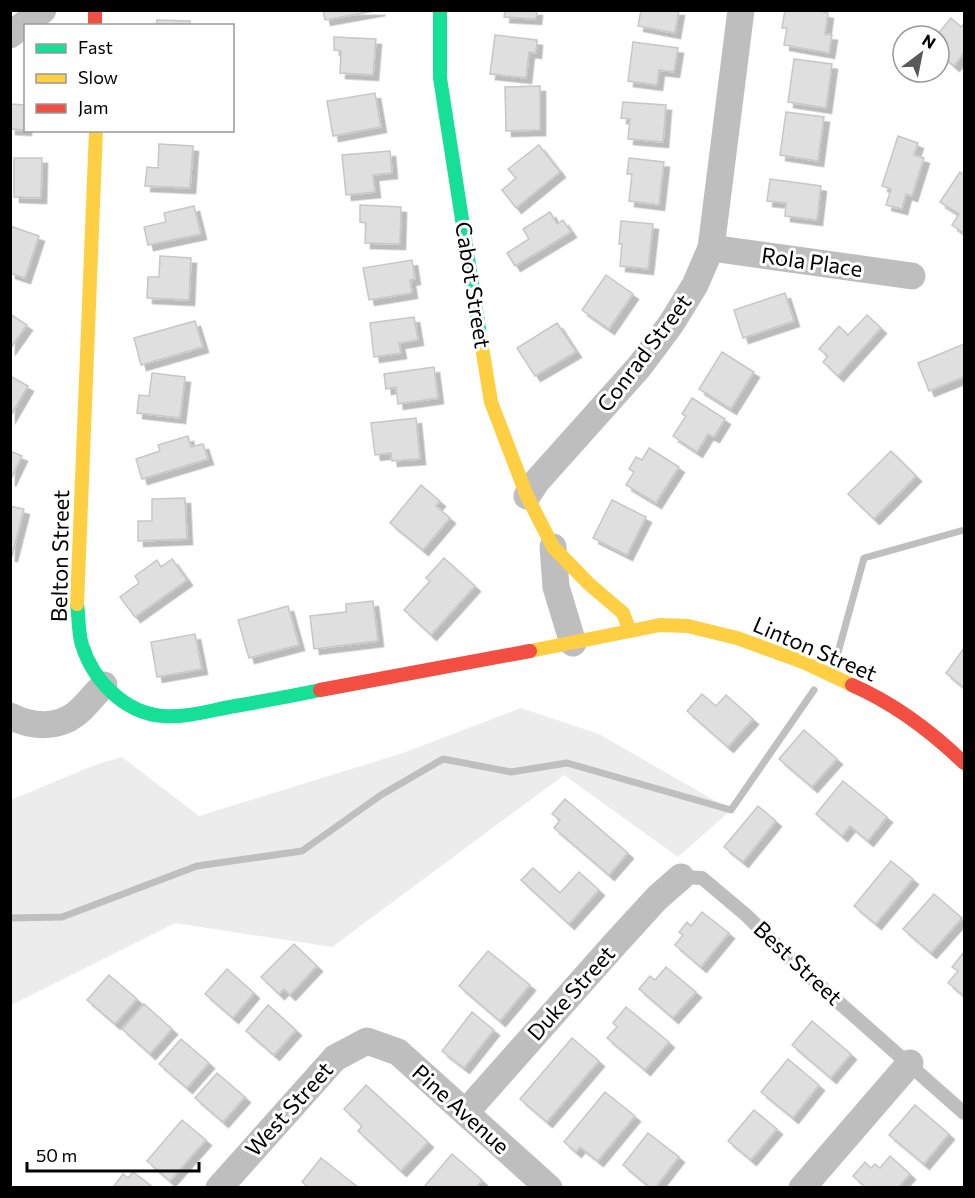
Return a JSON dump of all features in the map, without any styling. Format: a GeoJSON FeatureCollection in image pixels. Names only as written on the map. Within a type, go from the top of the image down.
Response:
{"type":"FeatureCollection","features":[{"type":"Feature","properties":{"kind":"street"},"geometry":{"type":"LineString","coordinates":[[25,24],[43,10]]}},
{"type":"Feature","properties":{"kind":"street","name":"Cabot Street"},"geometry":{"type":"LineString","coordinates":[[440,10],[440,78],[491,402],[527,496],[553,547],[589,584],[623,613],[630,631]]}},
{"type":"Feature","properties":{"kind":"street","name":"Conrad Street"},"geometry":{"type":"LineString","coordinates":[[527,496],[537,481],[639,367],[671,324],[695,285],[711,248],[741,10]]}},
{"type":"Feature","properties":{"kind":"street"},"geometry":{"type":"LineString","coordinates":[[10,35],[24,24]]}},
{"type":"Feature","properties":{"kind":"street","name":"Belton Street"},"geometry":{"type":"LineString","coordinates":[[96,132],[77,604],[81,644],[90,666],[104,685],[128,705],[159,716],[193,714],[630,631]]}},
{"type":"Feature","properties":{"kind":"street","name":"Rola Place"},"geometry":{"type":"LineString","coordinates":[[711,248],[912,276]]}},
{"type":"Feature","properties":{"kind":"street","name":"Cabot Street"},"geometry":{"type":"LineString","coordinates":[[553,547],[556,587],[573,643]]}},
{"type":"Feature","properties":{"kind":"street","name":"Linton Street"},"geometry":{"type":"LineString","coordinates":[[630,631],[660,625],[688,626],[737,638],[803,662],[870,693],[942,742],[964,763]]}},
{"type":"Feature","properties":{"kind":"street"},"geometry":{"type":"LineString","coordinates":[[11,716],[33,725],[54,724],[76,714],[104,685]]}},
{"type":"Feature","properties":{"kind":"street","name":"Duke Street"},"geometry":{"type":"LineString","coordinates":[[466,1112],[657,898],[681,878]]}},
{"type":"Feature","properties":{"kind":"street","name":"Pine Avenue"},"geometry":{"type":"LineString","coordinates":[[367,1041],[398,1052],[549,1188]]}},
{"type":"Feature","properties":{"kind":"street","name":"West Street"},"geometry":{"type":"LineString","coordinates":[[219,1188],[334,1058],[367,1041]]}},
{"type":"Feature","properties":{"kind":"street"},"geometry":{"type":"LineString","coordinates":[[802,1188],[909,1063]]}},
{"type":"Feature","properties":{"kind":"lane","name":"Best Street"},"geometry":{"type":"LineString","coordinates":[[681,878],[702,878],[746,915],[800,968],[964,1113]]}},
{"type":"Feature","properties":{"kind":"shaded area"},"geometry":{"type":"Polygon","coordinates":[[[521,708],[599,734],[731,810],[678,857],[564,775],[332,947],[175,923],[11,1005],[11,800],[95,765],[122,757],[199,816],[403,753],[521,708]]]}},
{"type":"Feature","properties":{"kind":"building"},"geometry":{"type":"Polygon","coordinates":[[[323,10],[380,10],[325,20],[323,10]]]}},
{"type":"Feature","properties":{"kind":"building"},"geometry":{"type":"Polygon","coordinates":[[[505,10],[537,10],[536,19],[504,17],[505,10]]]}},
{"type":"Feature","properties":{"kind":"building"},"geometry":{"type":"Polygon","coordinates":[[[641,10],[679,10],[675,33],[638,26],[641,10]]]}},
{"type":"Feature","properties":{"kind":"building"},"geometry":{"type":"Polygon","coordinates":[[[785,10],[813,10],[828,13],[825,34],[832,35],[829,53],[784,45],[787,28],[782,28],[785,10]]]}},
{"type":"Feature","properties":{"kind":"building"},"geometry":{"type":"Polygon","coordinates":[[[951,18],[961,27],[964,23],[964,53],[954,66],[951,63],[951,24],[946,24],[951,18]]]}},
{"type":"Feature","properties":{"kind":"building"},"geometry":{"type":"Polygon","coordinates":[[[157,20],[190,21],[190,24],[156,24],[157,20]]]}},
{"type":"Feature","properties":{"kind":"building"},"geometry":{"type":"Polygon","coordinates":[[[495,35],[537,40],[536,53],[529,52],[526,78],[490,74],[495,35]]]}},
{"type":"Feature","properties":{"kind":"building"},"geometry":{"type":"Polygon","coordinates":[[[334,37],[376,39],[373,75],[340,73],[341,51],[334,50],[334,37]]]}},
{"type":"Feature","properties":{"kind":"building"},"geometry":{"type":"Polygon","coordinates":[[[633,42],[678,48],[674,72],[659,70],[657,85],[628,81],[633,42]]]}},
{"type":"Feature","properties":{"kind":"building"},"geometry":{"type":"Polygon","coordinates":[[[794,59],[832,64],[826,108],[788,102],[794,59]]]}},
{"type":"Feature","properties":{"kind":"building"},"geometry":{"type":"Polygon","coordinates":[[[540,86],[540,130],[506,131],[505,87],[540,86]]]}},
{"type":"Feature","properties":{"kind":"building"},"geometry":{"type":"Polygon","coordinates":[[[375,93],[381,127],[333,136],[327,101],[375,93]]]}},
{"type":"Feature","properties":{"kind":"building"},"geometry":{"type":"Polygon","coordinates":[[[623,102],[666,105],[663,142],[628,139],[630,119],[621,118],[623,102]]]}},
{"type":"Feature","properties":{"kind":"building"},"geometry":{"type":"Polygon","coordinates":[[[10,104],[24,105],[24,130],[10,129],[10,104]]]}},
{"type":"Feature","properties":{"kind":"building"},"geometry":{"type":"Polygon","coordinates":[[[786,112],[824,117],[818,161],[780,155],[786,112]]]}},
{"type":"Feature","properties":{"kind":"building"},"geometry":{"type":"Polygon","coordinates":[[[898,136],[918,143],[914,155],[924,158],[912,196],[906,194],[902,209],[886,205],[891,189],[882,186],[898,136]]]}},
{"type":"Feature","properties":{"kind":"building"},"geometry":{"type":"Polygon","coordinates":[[[159,144],[193,146],[190,188],[145,186],[147,167],[158,168],[159,144]]]}},
{"type":"Feature","properties":{"kind":"building"},"geometry":{"type":"Polygon","coordinates":[[[539,145],[560,172],[516,208],[502,190],[516,178],[508,169],[539,145]]]}},
{"type":"Feature","properties":{"kind":"building"},"geometry":{"type":"Polygon","coordinates":[[[390,151],[392,173],[373,175],[375,192],[346,195],[342,155],[390,151]]]}},
{"type":"Feature","properties":{"kind":"building"},"geometry":{"type":"Polygon","coordinates":[[[14,158],[42,158],[41,198],[14,197],[14,158]]]}},
{"type":"Feature","properties":{"kind":"building"},"geometry":{"type":"Polygon","coordinates":[[[629,158],[664,162],[659,205],[629,201],[632,174],[627,174],[629,158]]]}},
{"type":"Feature","properties":{"kind":"building"},"geometry":{"type":"Polygon","coordinates":[[[960,172],[964,175],[964,233],[952,225],[959,214],[940,202],[960,172]]]}},
{"type":"Feature","properties":{"kind":"building"},"geometry":{"type":"Polygon","coordinates":[[[770,179],[821,186],[817,220],[785,216],[786,203],[767,201],[770,179]]]}},
{"type":"Feature","properties":{"kind":"building"},"geometry":{"type":"Polygon","coordinates":[[[360,205],[401,207],[400,244],[365,243],[366,223],[360,222],[360,205]]]}},
{"type":"Feature","properties":{"kind":"building"},"geometry":{"type":"Polygon","coordinates":[[[194,206],[201,234],[148,245],[144,227],[166,222],[164,213],[194,206]]]}},
{"type":"Feature","properties":{"kind":"building"},"geometry":{"type":"Polygon","coordinates":[[[550,212],[557,224],[563,220],[571,232],[515,266],[507,253],[529,239],[523,229],[550,212]]]}},
{"type":"Feature","properties":{"kind":"building"},"geometry":{"type":"Polygon","coordinates":[[[621,221],[653,224],[648,269],[620,266],[621,221]]]}},
{"type":"Feature","properties":{"kind":"building"},"geometry":{"type":"Polygon","coordinates":[[[10,226],[39,236],[25,278],[10,273],[10,226]]]}},
{"type":"Feature","properties":{"kind":"building"},"geometry":{"type":"Polygon","coordinates":[[[160,256],[191,258],[189,300],[147,298],[148,277],[159,277],[160,256]]]}},
{"type":"Feature","properties":{"kind":"building"},"geometry":{"type":"Polygon","coordinates":[[[412,260],[415,279],[410,280],[412,293],[369,300],[363,268],[412,260]]]}},
{"type":"Feature","properties":{"kind":"building"},"geometry":{"type":"Polygon","coordinates":[[[606,275],[633,294],[609,329],[582,310],[606,275]]]}},
{"type":"Feature","properties":{"kind":"building"},"geometry":{"type":"Polygon","coordinates":[[[785,293],[794,321],[743,338],[734,310],[785,293]]]}},
{"type":"Feature","properties":{"kind":"building"},"geometry":{"type":"Polygon","coordinates":[[[10,314],[27,325],[10,349],[10,314]]]}},
{"type":"Feature","properties":{"kind":"building"},"geometry":{"type":"Polygon","coordinates":[[[867,315],[881,328],[838,376],[823,362],[828,356],[819,349],[839,326],[848,335],[867,315]]]}},
{"type":"Feature","properties":{"kind":"building"},"geometry":{"type":"Polygon","coordinates":[[[414,317],[418,340],[399,343],[401,353],[374,357],[370,323],[414,317]]]}},
{"type":"Feature","properties":{"kind":"building"},"geometry":{"type":"Polygon","coordinates":[[[195,321],[203,347],[141,365],[134,338],[195,321]]]}},
{"type":"Feature","properties":{"kind":"building"},"geometry":{"type":"Polygon","coordinates":[[[557,323],[576,352],[535,376],[517,348],[557,323]]]}},
{"type":"Feature","properties":{"kind":"building"},"geometry":{"type":"Polygon","coordinates":[[[964,344],[964,377],[929,391],[918,363],[964,344]]]}},
{"type":"Feature","properties":{"kind":"building"},"geometry":{"type":"Polygon","coordinates":[[[722,352],[754,372],[731,409],[699,389],[722,352]]]}},
{"type":"Feature","properties":{"kind":"building"},"geometry":{"type":"Polygon","coordinates":[[[434,367],[438,398],[398,404],[396,387],[386,389],[384,374],[434,367]]]}},
{"type":"Feature","properties":{"kind":"building"},"geometry":{"type":"Polygon","coordinates":[[[152,373],[185,377],[180,418],[137,413],[139,395],[149,396],[152,373]]]}},
{"type":"Feature","properties":{"kind":"building"},"geometry":{"type":"Polygon","coordinates":[[[10,376],[28,386],[10,417],[10,376]]]}},
{"type":"Feature","properties":{"kind":"building"},"geometry":{"type":"Polygon","coordinates":[[[692,398],[725,419],[714,437],[708,434],[697,452],[673,436],[686,416],[682,414],[692,398]]]}},
{"type":"Feature","properties":{"kind":"building"},"geometry":{"type":"Polygon","coordinates":[[[416,418],[420,459],[392,461],[391,453],[375,455],[371,423],[416,418]]]}},
{"type":"Feature","properties":{"kind":"building"},"geometry":{"type":"Polygon","coordinates":[[[188,436],[191,447],[203,444],[208,459],[142,479],[136,459],[160,451],[158,445],[188,436]]]}},
{"type":"Feature","properties":{"kind":"building"},"geometry":{"type":"Polygon","coordinates":[[[649,448],[679,467],[656,503],[626,485],[634,472],[629,469],[636,457],[642,460],[649,448]]]}},
{"type":"Feature","properties":{"kind":"building"},"geometry":{"type":"Polygon","coordinates":[[[10,451],[22,456],[10,481],[10,451]]]}},
{"type":"Feature","properties":{"kind":"building"},"geometry":{"type":"Polygon","coordinates":[[[891,451],[916,476],[874,519],[848,494],[891,451]]]}},
{"type":"Feature","properties":{"kind":"building"},"geometry":{"type":"Polygon","coordinates":[[[421,485],[440,501],[436,506],[450,518],[423,550],[390,523],[421,485]]]}},
{"type":"Feature","properties":{"kind":"building"},"geometry":{"type":"Polygon","coordinates":[[[185,498],[187,539],[138,541],[138,521],[152,521],[152,499],[185,498]]]}},
{"type":"Feature","properties":{"kind":"building"},"geometry":{"type":"Polygon","coordinates":[[[612,500],[646,517],[627,555],[593,538],[612,500]]]}},
{"type":"Feature","properties":{"kind":"building"},"geometry":{"type":"Polygon","coordinates":[[[10,506],[24,509],[12,556],[10,556],[10,506]]]}},
{"type":"Feature","properties":{"kind":"building"},"geometry":{"type":"Polygon","coordinates":[[[444,558],[475,586],[431,635],[404,610],[430,581],[426,578],[444,558]]]}},
{"type":"Feature","properties":{"kind":"building"},"geometry":{"type":"Polygon","coordinates":[[[172,559],[187,580],[135,617],[120,597],[139,583],[135,576],[157,560],[161,567],[172,559]]]}},
{"type":"Feature","properties":{"kind":"building"},"geometry":{"type":"Polygon","coordinates":[[[373,601],[378,641],[314,649],[310,616],[346,612],[346,604],[373,601]]]}},
{"type":"Feature","properties":{"kind":"building"},"geometry":{"type":"Polygon","coordinates":[[[288,606],[299,645],[249,658],[238,620],[288,606]]]}},
{"type":"Feature","properties":{"kind":"building"},"geometry":{"type":"Polygon","coordinates":[[[195,634],[202,669],[157,677],[151,642],[195,634]]]}},
{"type":"Feature","properties":{"kind":"building"},"geometry":{"type":"Polygon","coordinates":[[[964,648],[964,688],[946,673],[964,648]]]}},
{"type":"Feature","properties":{"kind":"building"},"geometry":{"type":"Polygon","coordinates":[[[702,694],[716,706],[726,695],[753,719],[728,747],[687,711],[702,694]]]}},
{"type":"Feature","properties":{"kind":"building"},"geometry":{"type":"Polygon","coordinates":[[[804,730],[837,759],[812,787],[779,759],[804,730]]]}},
{"type":"Feature","properties":{"kind":"building"},"geometry":{"type":"Polygon","coordinates":[[[843,781],[887,817],[868,841],[850,826],[842,836],[816,814],[843,781]]]}},
{"type":"Feature","properties":{"kind":"building"},"geometry":{"type":"Polygon","coordinates":[[[565,799],[628,853],[609,875],[554,828],[560,820],[552,814],[565,799]]]}},
{"type":"Feature","properties":{"kind":"building"},"geometry":{"type":"Polygon","coordinates":[[[758,806],[776,821],[743,862],[724,847],[758,806]]]}},
{"type":"Feature","properties":{"kind":"building"},"geometry":{"type":"Polygon","coordinates":[[[891,861],[913,879],[876,924],[854,906],[891,861]]]}},
{"type":"Feature","properties":{"kind":"building"},"geometry":{"type":"Polygon","coordinates":[[[533,868],[560,893],[579,872],[599,890],[569,924],[521,880],[533,868]]]}},
{"type":"Feature","properties":{"kind":"building"},"geometry":{"type":"Polygon","coordinates":[[[934,894],[962,918],[931,953],[903,929],[934,894]]]}},
{"type":"Feature","properties":{"kind":"building"},"geometry":{"type":"Polygon","coordinates":[[[702,912],[729,933],[701,967],[675,945],[683,935],[679,932],[687,922],[691,926],[702,912]]]}},
{"type":"Feature","properties":{"kind":"building"},"geometry":{"type":"Polygon","coordinates":[[[294,944],[317,966],[290,995],[284,989],[279,994],[261,977],[294,944]]]}},
{"type":"Feature","properties":{"kind":"building"},"geometry":{"type":"Polygon","coordinates":[[[488,951],[530,985],[500,1021],[459,986],[488,951]]]}},
{"type":"Feature","properties":{"kind":"building"},"geometry":{"type":"Polygon","coordinates":[[[964,952],[964,996],[948,983],[958,971],[952,967],[964,952]]]}},
{"type":"Feature","properties":{"kind":"building"},"geometry":{"type":"Polygon","coordinates":[[[666,967],[696,992],[673,1018],[639,989],[650,976],[655,980],[666,967]]]}},
{"type":"Feature","properties":{"kind":"building"},"geometry":{"type":"Polygon","coordinates":[[[227,969],[254,993],[233,1018],[205,994],[227,969]]]}},
{"type":"Feature","properties":{"kind":"building"},"geometry":{"type":"Polygon","coordinates":[[[109,975],[137,999],[115,1024],[87,1000],[109,975]]]}},
{"type":"Feature","properties":{"kind":"building"},"geometry":{"type":"Polygon","coordinates":[[[144,1004],[172,1029],[150,1054],[122,1029],[144,1004]]]}},
{"type":"Feature","properties":{"kind":"building"},"geometry":{"type":"Polygon","coordinates":[[[268,1005],[296,1030],[274,1055],[246,1031],[268,1005]]]}},
{"type":"Feature","properties":{"kind":"building"},"geometry":{"type":"Polygon","coordinates":[[[626,1007],[669,1042],[645,1070],[607,1038],[617,1027],[613,1023],[626,1007]]]}},
{"type":"Feature","properties":{"kind":"building"},"geometry":{"type":"Polygon","coordinates":[[[472,1012],[494,1030],[464,1068],[442,1051],[472,1012]]]}},
{"type":"Feature","properties":{"kind":"building"},"geometry":{"type":"Polygon","coordinates":[[[812,1021],[851,1054],[831,1078],[792,1045],[812,1021]]]}},
{"type":"Feature","properties":{"kind":"building"},"geometry":{"type":"Polygon","coordinates":[[[572,1038],[599,1061],[547,1122],[520,1099],[572,1038]]]}},
{"type":"Feature","properties":{"kind":"building"},"geometry":{"type":"Polygon","coordinates":[[[181,1039],[209,1063],[187,1088],[159,1064],[181,1039]]]}},
{"type":"Feature","properties":{"kind":"building"},"geometry":{"type":"Polygon","coordinates":[[[788,1059],[819,1085],[793,1118],[761,1092],[788,1059]]]}},
{"type":"Feature","properties":{"kind":"building"},"geometry":{"type":"Polygon","coordinates":[[[217,1073],[245,1097],[223,1122],[195,1098],[217,1073]]]}},
{"type":"Feature","properties":{"kind":"building"},"geometry":{"type":"Polygon","coordinates":[[[366,1085],[428,1142],[401,1171],[358,1131],[362,1126],[344,1109],[366,1085]]]}},
{"type":"Feature","properties":{"kind":"building"},"geometry":{"type":"Polygon","coordinates":[[[605,1092],[635,1116],[598,1161],[580,1147],[576,1152],[564,1142],[605,1092]]]}},
{"type":"Feature","properties":{"kind":"building"},"geometry":{"type":"Polygon","coordinates":[[[915,1105],[949,1134],[924,1164],[889,1135],[915,1105]]]}},
{"type":"Feature","properties":{"kind":"building"},"geometry":{"type":"Polygon","coordinates":[[[754,1110],[777,1129],[751,1160],[728,1141],[754,1110]]]}},
{"type":"Feature","properties":{"kind":"building"},"geometry":{"type":"Polygon","coordinates":[[[182,1120],[206,1140],[170,1181],[147,1161],[182,1120]]]}},
{"type":"Feature","properties":{"kind":"building"},"geometry":{"type":"Polygon","coordinates":[[[648,1133],[679,1157],[655,1188],[651,1188],[623,1165],[648,1133]]]}},
{"type":"Feature","properties":{"kind":"building"},"geometry":{"type":"Polygon","coordinates":[[[452,1154],[482,1180],[476,1188],[423,1188],[452,1154]]]}},
{"type":"Feature","properties":{"kind":"building"},"geometry":{"type":"Polygon","coordinates":[[[890,1156],[910,1174],[898,1188],[866,1188],[853,1176],[865,1162],[871,1168],[875,1164],[880,1168],[890,1156]]]}},
{"type":"Feature","properties":{"kind":"building"},"geometry":{"type":"Polygon","coordinates":[[[321,1158],[359,1188],[309,1188],[302,1182],[321,1158]]]}},
{"type":"Feature","properties":{"kind":"building"},"geometry":{"type":"Polygon","coordinates":[[[133,1172],[154,1188],[114,1186],[123,1174],[128,1178],[133,1172]]]}},
{"type":"Feature","properties":{"kind":"waterway"},"geometry":{"type":"LineString","coordinates":[[837,656],[864,558],[964,530]]}},
{"type":"Feature","properties":{"kind":"waterway"},"geometry":{"type":"LineString","coordinates":[[10,918],[62,917],[197,866],[302,851],[381,795],[443,759],[511,772],[567,763],[731,810],[814,690]]}},
{"type":"Feature","properties":{"kind":"traffic: fast"},"geometry":{"type":"LineString","coordinates":[[440,10],[440,78],[480,335]]}},
{"type":"Feature","properties":{"kind":"traffic: fast"},"geometry":{"type":"LineString","coordinates":[[77,604],[81,640],[94,670],[102,682],[123,701],[149,714],[190,715],[320,690]]}},
{"type":"Feature","properties":{"kind":"traffic: slow"},"geometry":{"type":"LineString","coordinates":[[77,604],[96,132]]}},
{"type":"Feature","properties":{"kind":"traffic: slow"},"geometry":{"type":"LineString","coordinates":[[480,335],[491,402],[527,496],[553,547],[589,584],[623,613],[630,631]]}},
{"type":"Feature","properties":{"kind":"traffic: slow"},"geometry":{"type":"LineString","coordinates":[[530,651],[660,625],[688,626],[737,638],[803,662],[852,685]]}},
{"type":"Feature","properties":{"kind":"traffic: jam"},"geometry":{"type":"LineString","coordinates":[[95,10],[95,24]]}},
{"type":"Feature","properties":{"kind":"traffic: jam"},"geometry":{"type":"LineString","coordinates":[[320,690],[530,651]]}},
{"type":"Feature","properties":{"kind":"traffic: jam"},"geometry":{"type":"LineString","coordinates":[[852,685],[882,700],[911,719],[964,763]]}}]}
